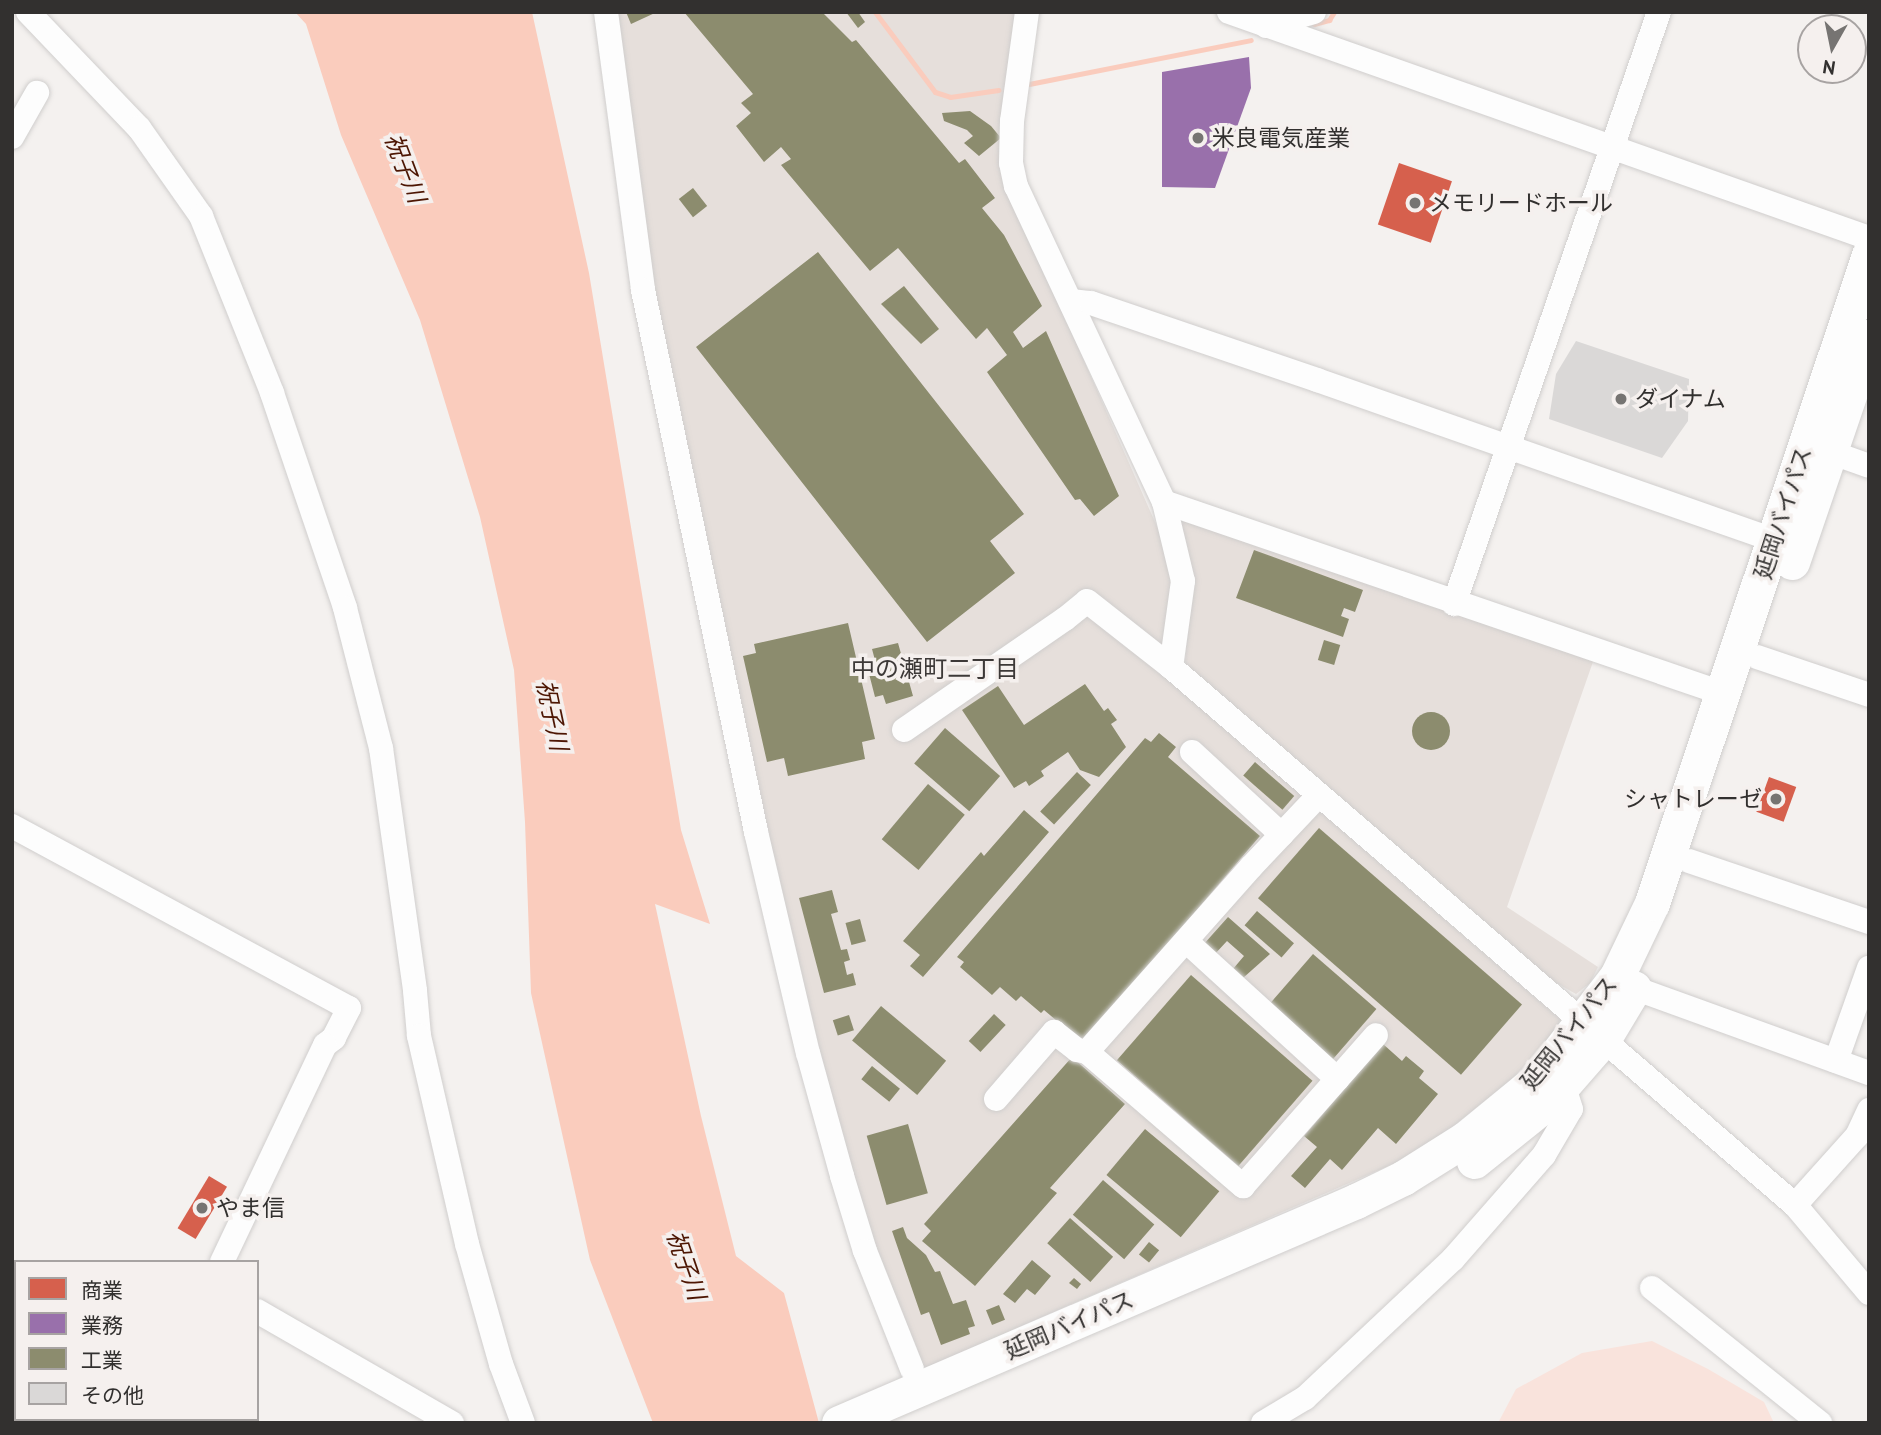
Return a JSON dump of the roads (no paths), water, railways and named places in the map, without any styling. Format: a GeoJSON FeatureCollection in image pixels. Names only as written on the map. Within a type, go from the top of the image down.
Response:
{"type":"FeatureCollection","features":[{"type":"Feature","properties":{"kind":"highway","name":"延岡バイパス"},"geometry":{"type":"LineString","coordinates":[[890,1423],[917,1390],[1401,1205],[1469,1165],[1515,1129],[1563,1085],[1593,1030],[1652,903],[1869,256]]}},
{"type":"Feature","properties":{"kind":"highway","name":"延岡バイパス"},"geometry":{"type":"LineString","coordinates":[[839,1423],[1343,1207],[1403,1178],[1465,1139],[1537,1080],[1593,1030],[1634,988],[1672,913],[1757,657],[1869,337]]}},
{"type":"Feature","properties":{"kind":"street"},"geometry":{"type":"LineString","coordinates":[[29,12],[139,128],[201,216],[272,393],[345,608],[381,748],[419,1036],[467,1244],[501,1364],[523,1423]]}},
{"type":"Feature","properties":{"kind":"street"},"geometry":{"type":"LineString","coordinates":[[606,12],[643,290],[756,832],[808,1053],[842,1176],[865,1251],[917,1390]]}},
{"type":"Feature","properties":{"kind":"street"},"geometry":{"type":"LineString","coordinates":[[1027,12],[1012,121],[1011,163],[1016,186],[1164,502],[1183,581],[1171,667]]}},
{"type":"Feature","properties":{"kind":"street"},"geometry":{"type":"LineString","coordinates":[[1229,12],[1869,238]]}},
{"type":"Feature","properties":{"kind":"street"},"geometry":{"type":"LineString","coordinates":[[1266,26],[1314,12]]}},
{"type":"Feature","properties":{"kind":"street"},"geometry":{"type":"LineString","coordinates":[[1454,604],[1659,12]]}},
{"type":"Feature","properties":{"kind":"street"},"geometry":{"type":"LineString","coordinates":[[12,137],[37,93]]}},
{"type":"Feature","properties":{"kind":"street"},"geometry":{"type":"LineString","coordinates":[[1071,301],[1091,303],[1774,540]]}},
{"type":"Feature","properties":{"kind":"street"},"geometry":{"type":"LineString","coordinates":[[1829,452],[1869,466]]}},
{"type":"Feature","properties":{"kind":"street"},"geometry":{"type":"LineString","coordinates":[[1164,502],[1454,604],[1722,693]]}},
{"type":"Feature","properties":{"kind":"street"},"geometry":{"type":"LineString","coordinates":[[904,730],[1087,601],[1171,667],[1795,1205],[1869,1293]]}},
{"type":"Feature","properties":{"kind":"street"},"geometry":{"type":"LineString","coordinates":[[1757,657],[1869,695]]}},
{"type":"Feature","properties":{"kind":"street"},"geometry":{"type":"LineString","coordinates":[[1192,752],[1282,835]]}},
{"type":"Feature","properties":{"kind":"street"},"geometry":{"type":"LineString","coordinates":[[1087,1052],[1320,796]]}},
{"type":"Feature","properties":{"kind":"street"},"geometry":{"type":"LineString","coordinates":[[12,826],[349,1008],[334,1038],[326,1045],[223,1260]]}},
{"type":"Feature","properties":{"kind":"street"},"geometry":{"type":"LineString","coordinates":[[1689,861],[1869,922]]}},
{"type":"Feature","properties":{"kind":"street"},"geometry":{"type":"LineString","coordinates":[[1186,941],[1337,1079]]}},
{"type":"Feature","properties":{"kind":"street"},"geometry":{"type":"LineString","coordinates":[[1836,1061],[1869,968]]}},
{"type":"Feature","properties":{"kind":"street"},"geometry":{"type":"LineString","coordinates":[[1634,988],[1869,1073]]}},
{"type":"Feature","properties":{"kind":"street"},"geometry":{"type":"LineString","coordinates":[[996,1098],[1054,1032],[1077,1050],[1087,1052],[1243,1186],[1376,1035]]}},
{"type":"Feature","properties":{"kind":"street"},"geometry":{"type":"LineString","coordinates":[[1263,1423],[1305,1398],[1453,1259],[1540,1159],[1571,1109],[1563,1085]]}},
{"type":"Feature","properties":{"kind":"street"},"geometry":{"type":"LineString","coordinates":[[1795,1205],[1857,1136],[1869,1110]]}},
{"type":"Feature","properties":{"kind":"street"},"geometry":{"type":"LineString","coordinates":[[1515,1129],[1540,1159]]}},
{"type":"Feature","properties":{"kind":"street"},"geometry":{"type":"LineString","coordinates":[[1652,1288],[1820,1423]]}},
{"type":"Feature","properties":{"kind":"street"},"geometry":{"type":"LineString","coordinates":[[259,1312],[452,1423]]}},
{"type":"Feature","properties":{"kind":"water","name":"祝子川"},"geometry":{"type":"Polygon","coordinates":[[[295,12],[532,12],[589,273],[681,830],[710,924],[655,904],[701,1116],[736,1256],[784,1293],[819,1423],[653,1423],[590,1260],[531,993],[525,822],[514,670],[480,517],[420,320],[341,135],[306,24],[295,12]]]}},
{"type":"Feature","properties":{"kind":"waterway"},"geometry":{"type":"LineString","coordinates":[[875,12],[935,92],[950,97],[998,90]]}},
{"type":"Feature","properties":{"kind":"waterway"},"geometry":{"type":"LineString","coordinates":[[1314,24],[1329,20],[1334,12]]}},
{"type":"Feature","properties":{"kind":"waterway"},"geometry":{"type":"LineString","coordinates":[[1029,84],[1251,40]]}},
{"type":"Feature","properties":{"kind":"place","name":"米良電気産業"},"geometry":{"type":"Point","coordinates":[1198,138]}},
{"type":"Feature","properties":{"kind":"place","name":"メモリードホール"},"geometry":{"type":"Point","coordinates":[1415,203]}},
{"type":"Feature","properties":{"kind":"place","name":"ダイナム"},"geometry":{"type":"Point","coordinates":[1621,399]}},
{"type":"Feature","properties":{"kind":"place","name":"シャトレーゼ"},"geometry":{"type":"Point","coordinates":[1776,799]}},
{"type":"Feature","properties":{"kind":"place","name":"やま信"},"geometry":{"type":"Point","coordinates":[202,1208]}},
{"type":"Feature","properties":{"kind":"district","name":"中の瀬町二丁目"},"geometry":{"type":"Point","coordinates":[935,669]}}]}
